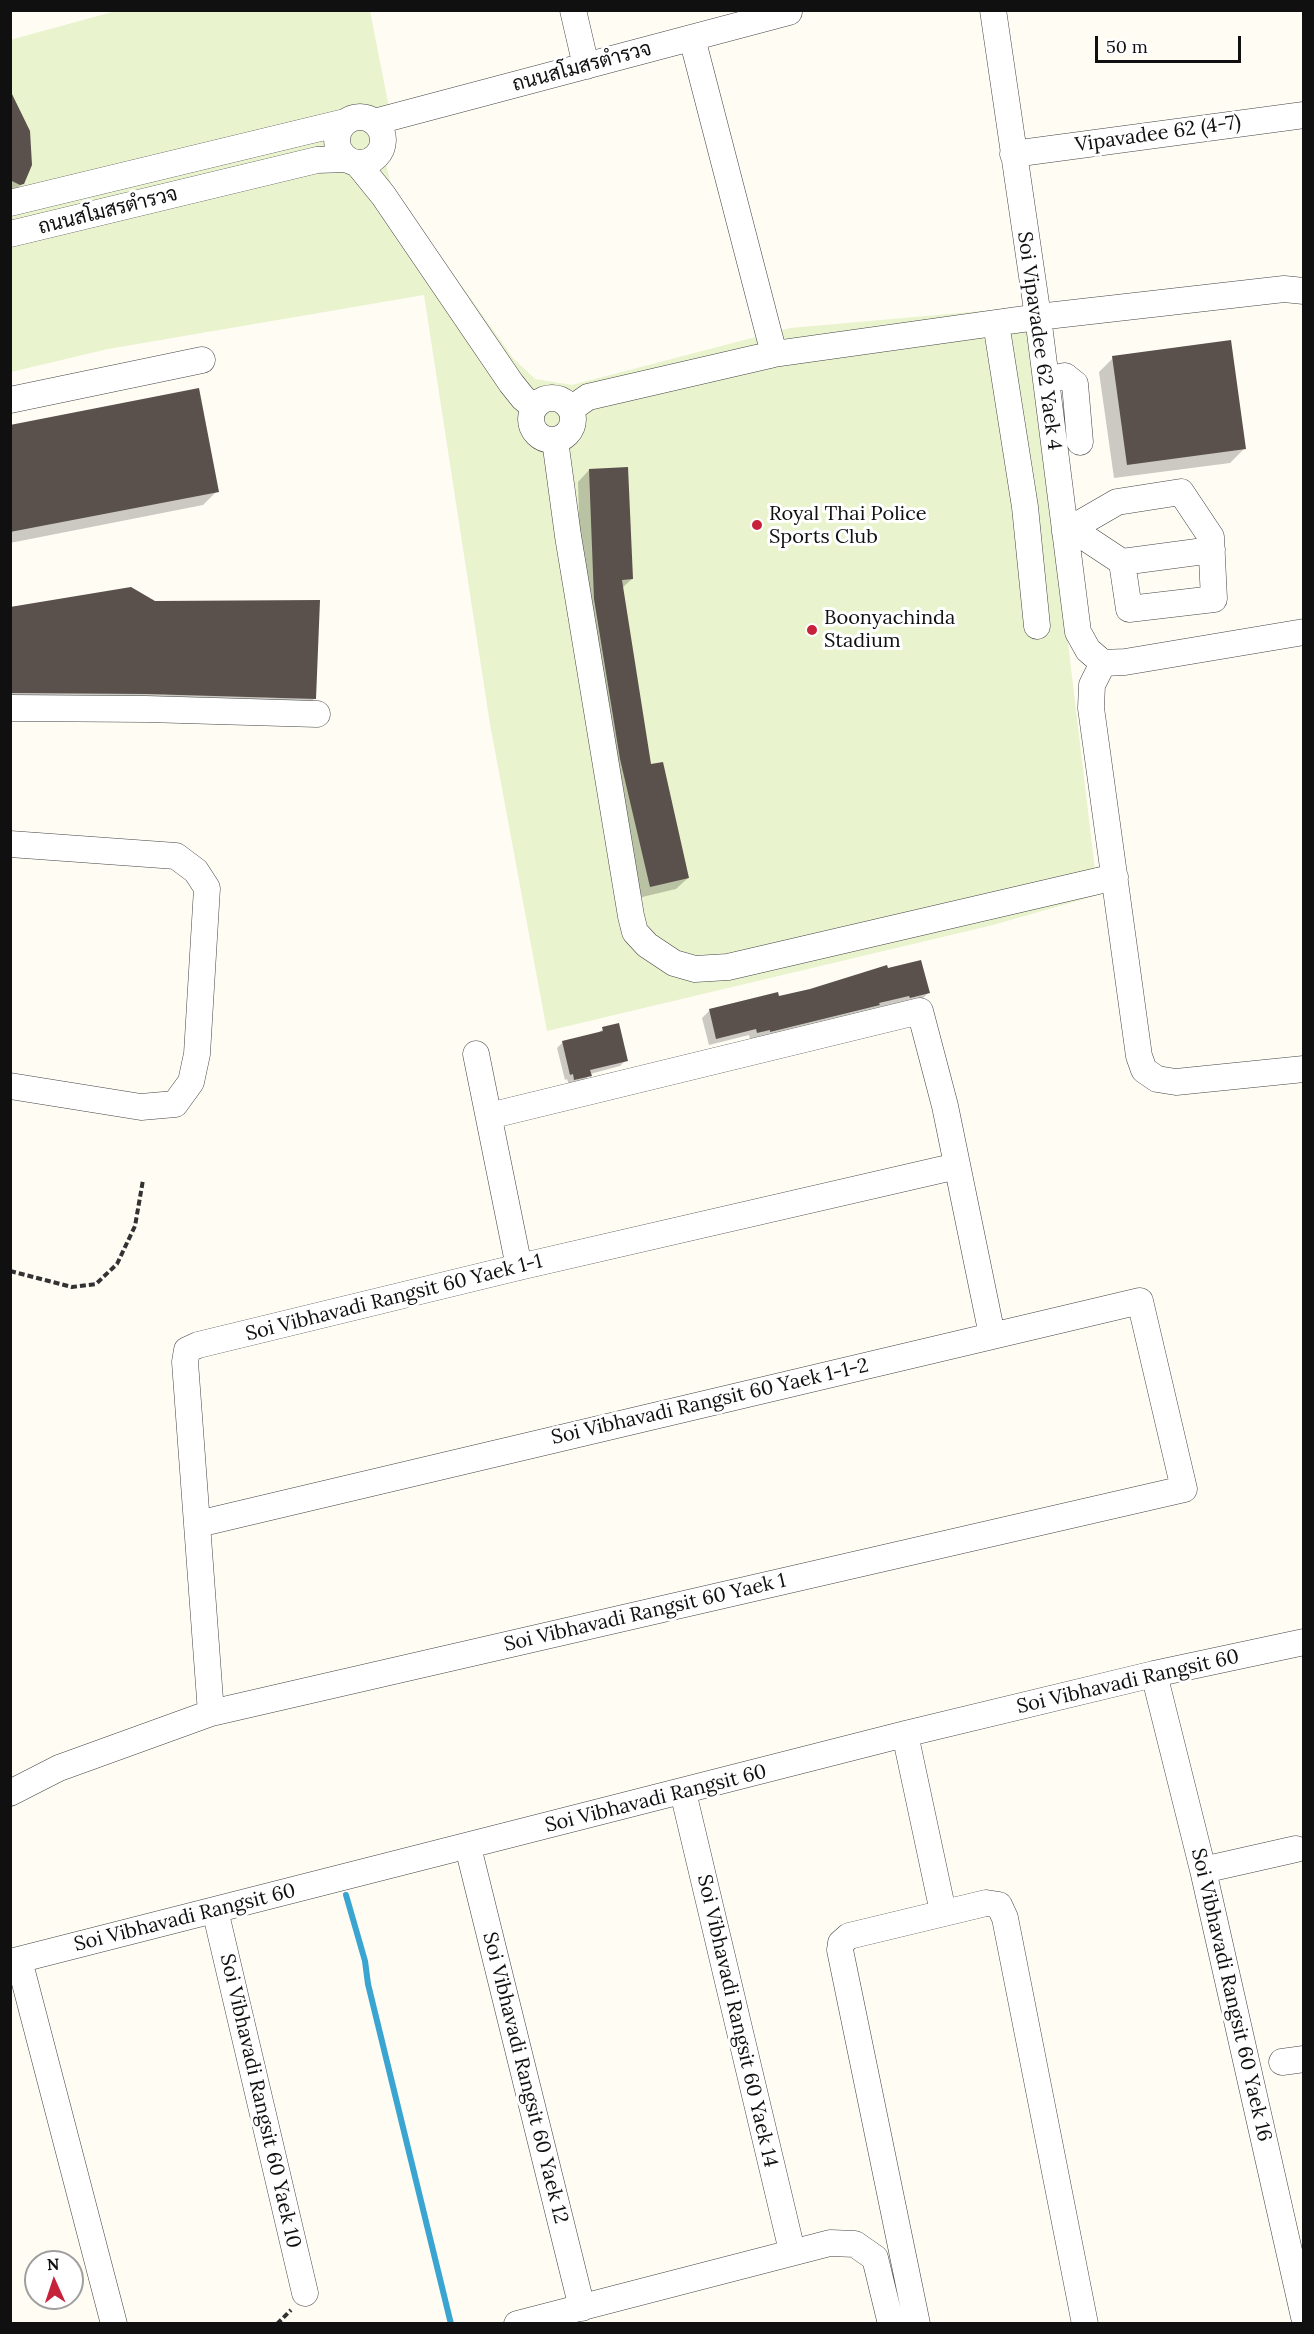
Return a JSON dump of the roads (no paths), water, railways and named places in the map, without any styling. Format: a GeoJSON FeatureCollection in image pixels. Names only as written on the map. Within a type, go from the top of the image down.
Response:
{"type":"FeatureCollection","features":[{"type":"Feature","properties":{"kind":"street"},"geometry":{"type":"LineString","coordinates":[[573,10],[586,66]]}},
{"type":"Feature","properties":{"kind":"street","name":"Soi Vipavadee 62 Yaek 4"},"geometry":{"type":"LineString","coordinates":[[993,10],[1038,317],[1061,506],[1069,530],[1078,632],[1088,650],[1103,663]]}},
{"type":"Feature","properties":{"kind":"street","name":"ถนนสโมสรตำรวจ"},"geometry":{"type":"LineString","coordinates":[[10,203],[360,117],[374,122],[789,12]]}},
{"type":"Feature","properties":{"kind":"street"},"geometry":{"type":"LineString","coordinates":[[692,38],[774,354]]}},
{"type":"Feature","properties":{"kind":"street","name":"Vipavadee 62 (4-7)"},"geometry":{"type":"LineString","coordinates":[[1013,153],[1304,115]]}},
{"type":"Feature","properties":{"kind":"street"},"geometry":{"type":"LineString","coordinates":[[345,122],[340,128],[337,143],[339,150],[361,158],[383,195],[511,383],[534,407]]}},
{"type":"Feature","properties":{"kind":"street"},"geometry":{"type":"LineString","coordinates":[[361,158],[383,142],[382,135],[374,122]]}},
{"type":"Feature","properties":{"kind":"street","name":"ถนนสโมสรตำรวจ"},"geometry":{"type":"LineString","coordinates":[[10,234],[317,160],[361,158]]}},
{"type":"Feature","properties":{"kind":"street"},"geometry":{"type":"LineString","coordinates":[[571,409],[588,397],[774,354],[1038,317],[1284,289],[1304,291]]}},
{"type":"Feature","properties":{"kind":"street"},"geometry":{"type":"LineString","coordinates":[[996,323],[1025,507],[1038,626]]}},
{"type":"Feature","properties":{"kind":"street"},"geometry":{"type":"LineString","coordinates":[[10,400],[202,360]]}},
{"type":"Feature","properties":{"kind":"street"},"geometry":{"type":"LineString","coordinates":[[1046,380],[1065,376],[1075,384],[1080,442]]}},
{"type":"Feature","properties":{"kind":"street"},"geometry":{"type":"LineString","coordinates":[[545,398],[560,399],[571,409],[573,416],[571,429],[562,438],[555,440],[541,438],[532,428],[530,421],[534,407],[545,398]]}},
{"type":"Feature","properties":{"kind":"street"},"geometry":{"type":"LineString","coordinates":[[555,440],[568,536],[632,916],[635,932],[647,945],[674,963],[695,969],[728,967],[1115,877]]}},
{"type":"Feature","properties":{"kind":"street"},"geometry":{"type":"LineString","coordinates":[[1122,562],[1129,609],[1214,599],[1212,550],[1211,537],[1181,492],[1117,502],[1069,530],[1122,562],[1212,550]]}},
{"type":"Feature","properties":{"kind":"street"},"geometry":{"type":"LineString","coordinates":[[1025,507],[1061,506]]}},
{"type":"Feature","properties":{"kind":"street"},"geometry":{"type":"LineString","coordinates":[[1304,632],[1125,662],[1103,663],[1092,685],[1091,708],[1138,1050],[1144,1070],[1157,1079],[1176,1082],[1304,1069]]}},
{"type":"Feature","properties":{"kind":"street"},"geometry":{"type":"LineString","coordinates":[[10,708],[317,714]]}},
{"type":"Feature","properties":{"kind":"street"},"geometry":{"type":"LineString","coordinates":[[10,844],[176,856],[196,871],[207,888],[197,1054],[191,1082],[175,1104],[141,1107],[10,1086]]}},
{"type":"Feature","properties":{"kind":"street"},"geometry":{"type":"LineString","coordinates":[[489,1116],[920,1011],[945,1106],[992,1335]]}},
{"type":"Feature","properties":{"kind":"street"},"geometry":{"type":"LineString","coordinates":[[476,1054],[519,1267]]}},
{"type":"Feature","properties":{"kind":"street","name":"Soi Vibhavadi Rangsit 60 Yaek 1-1"},"geometry":{"type":"LineString","coordinates":[[211,1713],[185,1362],[188,1350],[198,1345],[519,1267],[957,1166]]}},
{"type":"Feature","properties":{"kind":"street","name":"Soi Vibhavadi Rangsit 60 Yaek 1-1-2"},"geometry":{"type":"LineString","coordinates":[[198,1524],[1140,1301],[1159,1383]]}},
{"type":"Feature","properties":{"kind":"street","name":"Soi Vibhavadi Rangsit 60 Yaek 1"},"geometry":{"type":"LineString","coordinates":[[10,1793],[60,1768],[211,1713],[1184,1489],[1159,1383]]}},
{"type":"Feature","properties":{"kind":"street","name":"Soi Vibhavadi Rangsit 60"},"geometry":{"type":"LineString","coordinates":[[15,1961],[905,1734],[1154,1674],[1304,1642]]}},
{"type":"Feature","properties":{"kind":"street","name":"Soi Vibhavadi Rangsit 60 Yaek 16"},"geometry":{"type":"LineString","coordinates":[[1154,1674],[1203,1870],[1304,2318]]}},
{"type":"Feature","properties":{"kind":"street"},"geometry":{"type":"LineString","coordinates":[[905,1734],[943,1912]]}},
{"type":"Feature","properties":{"kind":"street","name":"Soi Vibhavadi Rangsit 60 Yaek 14"},"geometry":{"type":"LineString","coordinates":[[683,1792],[792,2251]]}},
{"type":"Feature","properties":{"kind":"street","name":"Soi Vibhavadi Rangsit 60 Yaek 12"},"geometry":{"type":"LineString","coordinates":[[468,1847],[582,2308]]}},
{"type":"Feature","properties":{"kind":"street"},"geometry":{"type":"LineString","coordinates":[[1203,1870],[1296,1849]]}},
{"type":"Feature","properties":{"kind":"street"},"geometry":{"type":"LineString","coordinates":[[917,2324],[840,1950],[842,1943],[849,1936],[943,1912],[986,1904],[999,1905],[1005,1918],[1085,2324]]}},
{"type":"Feature","properties":{"kind":"street","name":"Soi Vibhavadi Rangsit 60 Yaek 10"},"geometry":{"type":"LineString","coordinates":[[215,1910],[305,2293]]}},
{"type":"Feature","properties":{"kind":"street"},"geometry":{"type":"LineString","coordinates":[[15,1961],[114,2324]]}},
{"type":"Feature","properties":{"kind":"street"},"geometry":{"type":"LineString","coordinates":[[517,2324],[550,2320],[582,2308],[792,2251],[830,2243],[855,2244],[875,2258],[891,2324]]}},
{"type":"Feature","properties":{"kind":"waterway"},"geometry":{"type":"LineString","coordinates":[[346,1895],[365,1961],[368,1984],[451,2324]]}},
{"type":"Feature","properties":{"kind":"place","name":"Royal Thai Police Sports Club"},"geometry":{"type":"Point","coordinates":[757,525]}},
{"type":"Feature","properties":{"kind":"place","name":"Boonyachinda Stadium"},"geometry":{"type":"Point","coordinates":[812,630]}}]}
